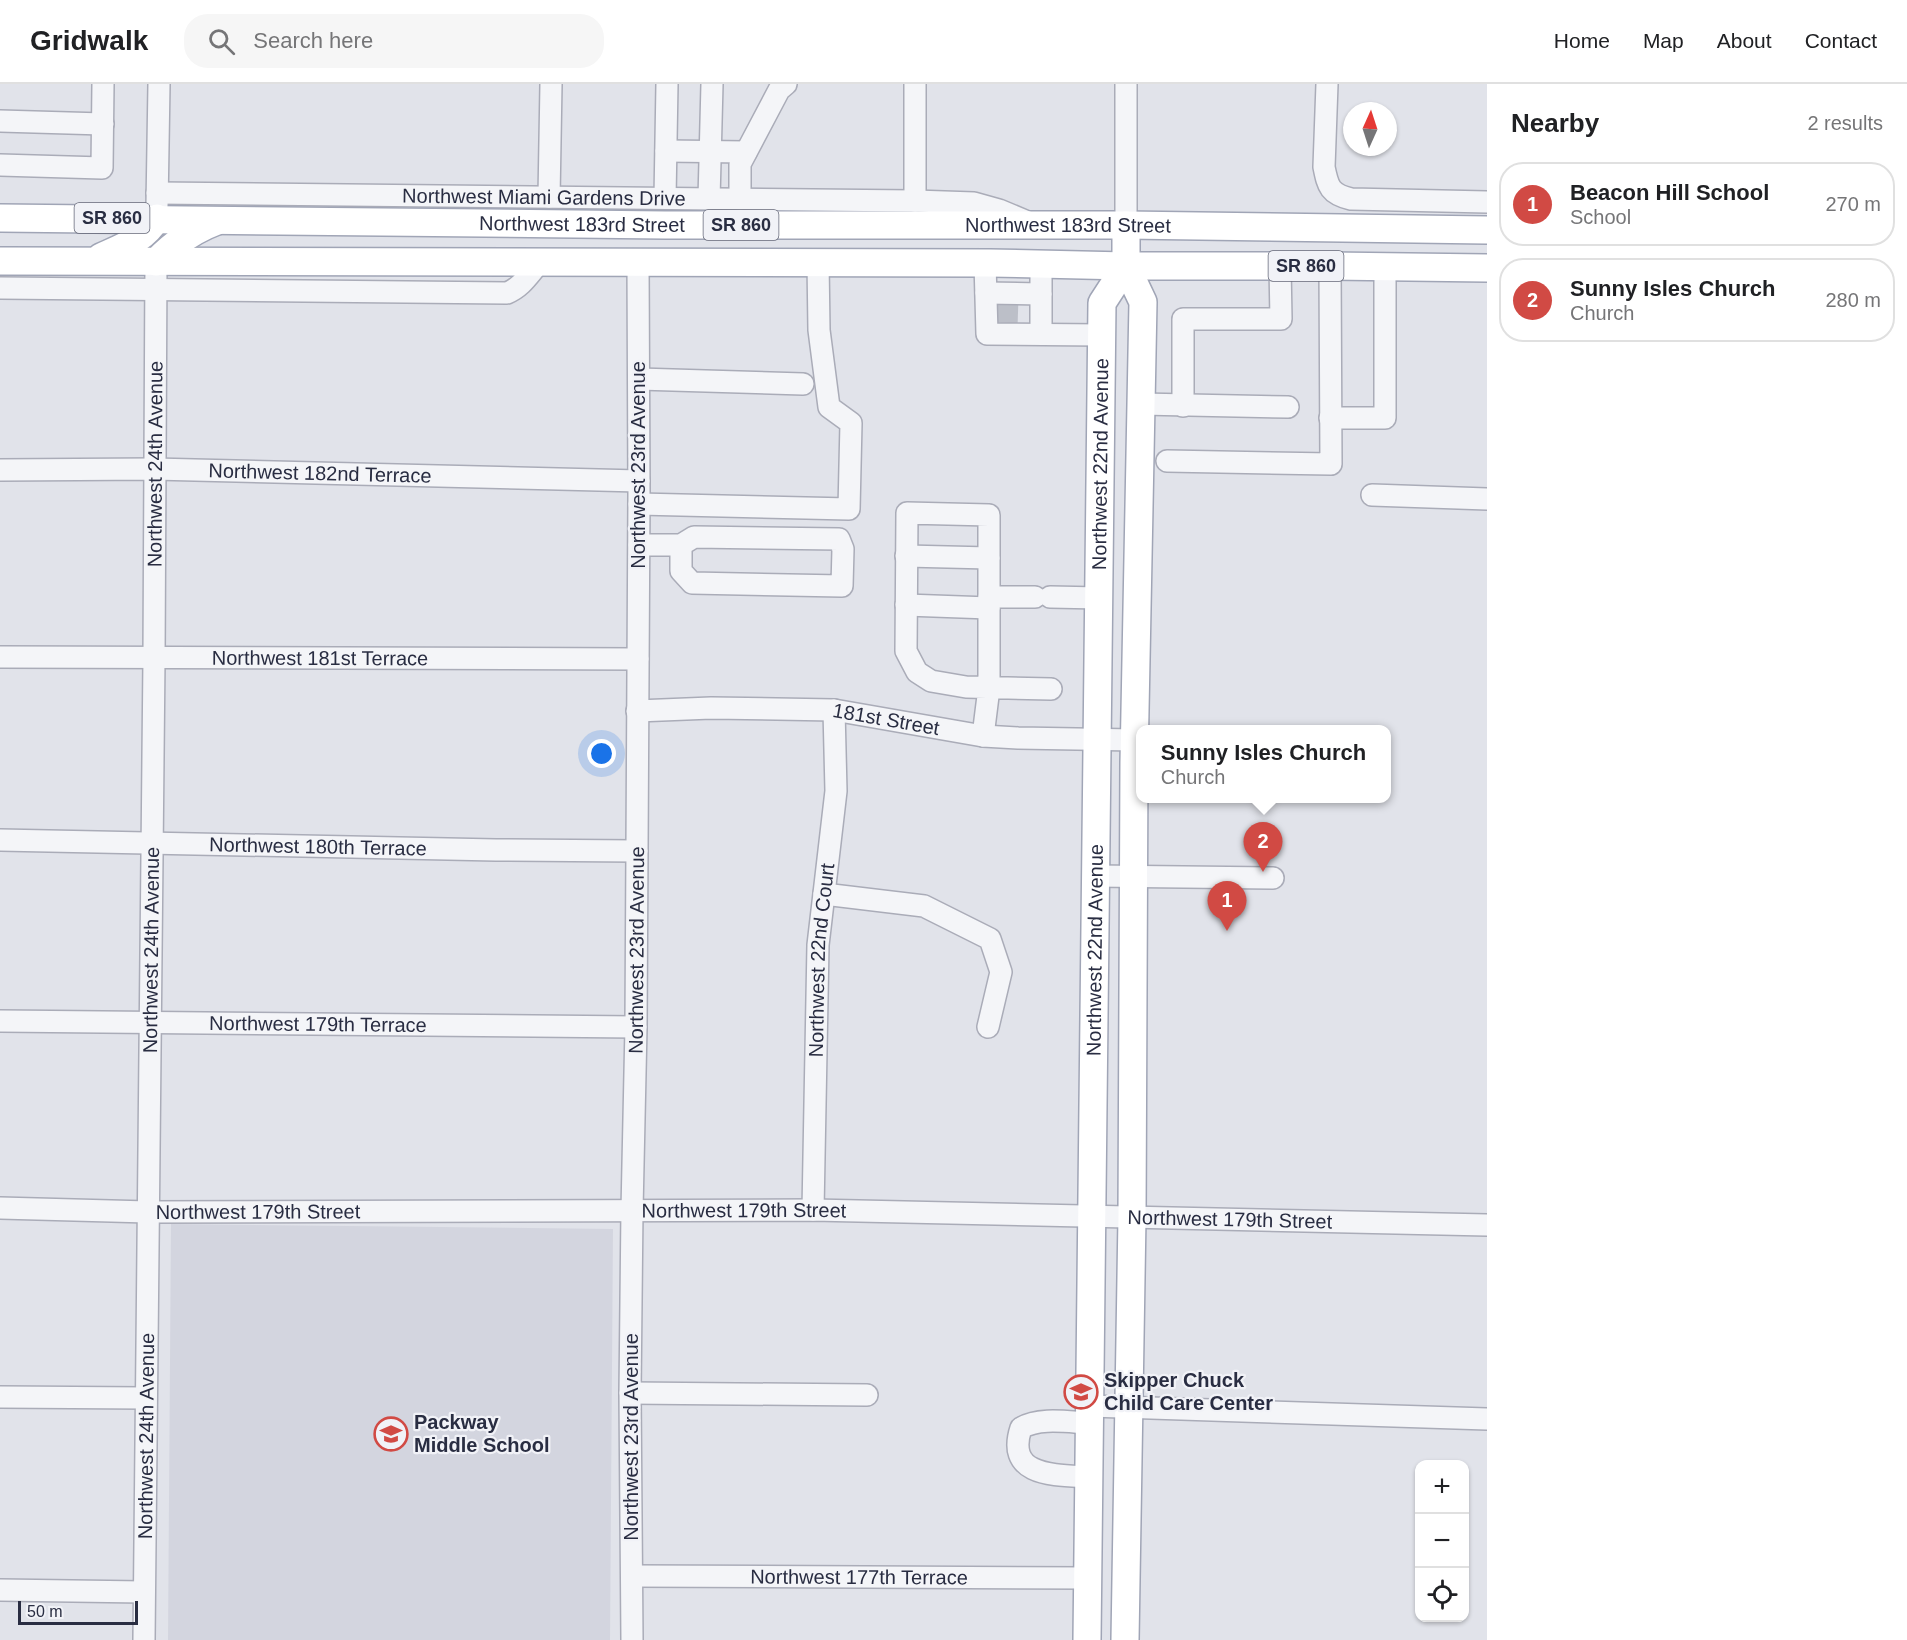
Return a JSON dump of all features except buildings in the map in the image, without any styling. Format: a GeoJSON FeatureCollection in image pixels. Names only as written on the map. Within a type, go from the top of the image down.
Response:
{"type":"FeatureCollection","features":[{"type":"Feature","properties":{"kind":"main road","name":"Northwest 183rd Street"},"geometry":{"type":"LineString","coordinates":[[0,218],[157,206],[223,219],[665,225],[1034,224],[1487,231]]}},
{"type":"Feature","properties":{"kind":"main road"},"geometry":{"type":"LineString","coordinates":[[91,261],[134,242],[150,230],[157,206]]}},
{"type":"Feature","properties":{"kind":"main road"},"geometry":{"type":"LineString","coordinates":[[156,262],[168,249],[185,237],[223,219]]}},
{"type":"Feature","properties":{"kind":"main road","name":"Northwest 22nd Avenue"},"geometry":{"type":"LineString","coordinates":[[1126,225],[1126,266],[1143,302],[1136,725]]}},
{"type":"Feature","properties":{"kind":"main road","name":"Northwest 183rd Street"},"geometry":{"type":"LineString","coordinates":[[0,261],[638,261],[1487,268]]}},
{"type":"Feature","properties":{"kind":"main road","name":"Northwest 22nd Avenue"},"geometry":{"type":"LineString","coordinates":[[1087,1640],[1096,740],[1100,598],[1101,335],[1102,303],[1126,266]]}},
{"type":"Feature","properties":{"kind":"main road"},"geometry":{"type":"LineString","coordinates":[[1100,598],[1138,598]]}},
{"type":"Feature","properties":{"kind":"main road","name":"Northwest 22nd Avenue"},"geometry":{"type":"LineString","coordinates":[[1125,1640],[1136,755]]}},
{"type":"Feature","properties":{"kind":"street"},"geometry":{"type":"LineString","coordinates":[[0,165],[102,168],[103,84]]}},
{"type":"Feature","properties":{"kind":"street"},"geometry":{"type":"LineString","coordinates":[[157,206],[159,84]]}},
{"type":"Feature","properties":{"kind":"street"},"geometry":{"type":"LineString","coordinates":[[549,197],[551,84]]}},
{"type":"Feature","properties":{"kind":"street"},"geometry":{"type":"LineString","coordinates":[[665,198],[667,84]]}},
{"type":"Feature","properties":{"kind":"street"},"geometry":{"type":"LineString","coordinates":[[709,199],[712,84]]}},
{"type":"Feature","properties":{"kind":"street"},"geometry":{"type":"LineString","coordinates":[[740,199],[740,164],[779,90],[786,84]]}},
{"type":"Feature","properties":{"kind":"street"},"geometry":{"type":"LineString","coordinates":[[915,84],[915,201]]}},
{"type":"Feature","properties":{"kind":"street","name":"Northwest 22nd Avenue"},"geometry":{"type":"LineString","coordinates":[[1126,84],[1126,225]]}},
{"type":"Feature","properties":{"kind":"street"},"geometry":{"type":"LineString","coordinates":[[1327,84],[1324,167],[1326,180],[1332,191],[1341,197],[1351,199],[1487,201]]}},
{"type":"Feature","properties":{"kind":"street"},"geometry":{"type":"LineString","coordinates":[[0,121],[103,124]]}},
{"type":"Feature","properties":{"kind":"street"},"geometry":{"type":"LineString","coordinates":[[666,152],[746,152]]}},
{"type":"Feature","properties":{"kind":"street","name":"Northwest Miami Gardens Drive"},"geometry":{"type":"LineString","coordinates":[[157,206],[549,197],[915,201],[974,203],[1034,224]]}},
{"type":"Feature","properties":{"kind":"street","name":"Northwest 23rd Avenue"},"geometry":{"type":"LineString","coordinates":[[632,1640],[630,1393],[636,1027],[638,261]]}},
{"type":"Feature","properties":{"kind":"street","name":"Northwest 24th Avenue"},"geometry":{"type":"LineString","coordinates":[[144,1640],[156,262]]}},
{"type":"Feature","properties":{"kind":"street","name":"Northwest 183rd Street"},"geometry":{"type":"LineString","coordinates":[[0,288],[507,293],[519,288],[540,262]]}},
{"type":"Feature","properties":{"kind":"street"},"geometry":{"type":"LineString","coordinates":[[639,504],[849,509],[851,423],[829,407],[819,330],[818,262]]}},
{"type":"Feature","properties":{"kind":"street"},"geometry":{"type":"LineString","coordinates":[[985,263],[990,306],[987,334],[1037,313]]}},
{"type":"Feature","properties":{"kind":"street"},"geometry":{"type":"LineString","coordinates":[[1037,313],[1041,264]]}},
{"type":"Feature","properties":{"kind":"street"},"geometry":{"type":"LineString","coordinates":[[1183,406],[1183,319],[1281,319],[1280,266]]}},
{"type":"Feature","properties":{"kind":"street"},"geometry":{"type":"LineString","coordinates":[[1167,461],[1330,464],[1330,266]]}},
{"type":"Feature","properties":{"kind":"street"},"geometry":{"type":"LineString","coordinates":[[1330,418],[1385,418],[1385,266]]}},
{"type":"Feature","properties":{"kind":"street"},"geometry":{"type":"LineString","coordinates":[[990,306],[1037,313],[1101,335]]}},
{"type":"Feature","properties":{"kind":"street"},"geometry":{"type":"LineString","coordinates":[[639,379],[803,384]]}},
{"type":"Feature","properties":{"kind":"street"},"geometry":{"type":"LineString","coordinates":[[1141,405],[1288,407]]}},
{"type":"Feature","properties":{"kind":"street","name":"Northwest 182nd Terrace"},"geometry":{"type":"LineString","coordinates":[[0,470],[154,469],[639,482]]}},
{"type":"Feature","properties":{"kind":"street"},"geometry":{"type":"LineString","coordinates":[[1372,495],[1487,499]]}},
{"type":"Feature","properties":{"kind":"street"},"geometry":{"type":"LineString","coordinates":[[983,736],[989,688],[989,515],[907,513],[906,651],[917,672],[931,681],[989,688],[1051,689]]}},
{"type":"Feature","properties":{"kind":"street"},"geometry":{"type":"LineString","coordinates":[[639,545],[681,545],[694,537],[839,539],[843,549],[842,586],[692,583],[681,572],[681,545]]}},
{"type":"Feature","properties":{"kind":"street"},"geometry":{"type":"LineString","coordinates":[[906,556],[989,558]]}},
{"type":"Feature","properties":{"kind":"street"},"geometry":{"type":"LineString","coordinates":[[906,604],[989,603],[1042,597],[1100,598]]}},
{"type":"Feature","properties":{"kind":"street","name":"Northwest 181st Terrace"},"geometry":{"type":"LineString","coordinates":[[0,657],[638,659]]}},
{"type":"Feature","properties":{"kind":"street","name":"181st Street"},"geometry":{"type":"LineString","coordinates":[[638,711],[711,708],[834,710],[983,736],[1096,740],[1136,755]]}},
{"type":"Feature","properties":{"kind":"street","name":"Northwest 22nd Court"},"geometry":{"type":"LineString","coordinates":[[813,1210],[818,945],[836,791],[834,710]]}},
{"type":"Feature","properties":{"kind":"street","name":"Northwest 180th Terrace"},"geometry":{"type":"LineString","coordinates":[[0,840],[637,851]]}},
{"type":"Feature","properties":{"kind":"street"},"geometry":{"type":"LineString","coordinates":[[1095,876],[1273,878]]}},
{"type":"Feature","properties":{"kind":"street"},"geometry":{"type":"LineString","coordinates":[[824,894],[924,906],[990,939],[1001,972],[988,1027]]}},
{"type":"Feature","properties":{"kind":"street","name":"Northwest 179th Terrace"},"geometry":{"type":"LineString","coordinates":[[0,1021],[636,1027]]}},
{"type":"Feature","properties":{"kind":"street","name":"Northwest 179th Street"},"geometry":{"type":"LineString","coordinates":[[0,1208],[148,1212],[813,1210],[1487,1225]]}},
{"type":"Feature","properties":{"kind":"street"},"geometry":{"type":"LineString","coordinates":[[630,1393],[867,1395]]}},
{"type":"Feature","properties":{"kind":"street"},"geometry":{"type":"LineString","coordinates":[[0,1397],[146,1398]]}},
{"type":"Feature","properties":{"kind":"street"},"geometry":{"type":"LineString","coordinates":[[1089,1477],[1046,1474],[1024,1464],[1018,1454],[1017,1439],[1021,1428],[1028,1424],[1129,1407],[1487,1419]]}},
{"type":"Feature","properties":{"kind":"street","name":"Northwest 177th Terrace"},"geometry":{"type":"LineString","coordinates":[[633,1576],[1088,1578]]}},
{"type":"Feature","properties":{"kind":"street"},"geometry":{"type":"LineString","coordinates":[[0,1590],[144,1592]]}},
{"type":"Feature","properties":{"kind":"shaded area","name":"Packway Middle School"},"geometry":{"type":"Polygon","coordinates":[[[171,1224],[613,1229],[610,1640],[168,1640],[171,1224]]]}},
{"type":"Feature","properties":{"kind":"tunnel"},"geometry":{"type":"LineString","coordinates":[[997,312],[1026,313]]}},
{"type":"Feature","properties":{"kind":"place","name":"Sunny Isles Church"},"geometry":{"type":"Point","coordinates":[1263,872]}},
{"type":"Feature","properties":{"kind":"place","name":"Beacon Hill School"},"geometry":{"type":"Point","coordinates":[1227,931]}},
{"type":"Feature","properties":{"kind":"place","name":"Skipper Chuck Child Care Center"},"geometry":{"type":"Point","coordinates":[1081,1392]}},
{"type":"Feature","properties":{"kind":"place","name":"Packway Middle School"},"geometry":{"type":"Point","coordinates":[391,1434]}}]}
